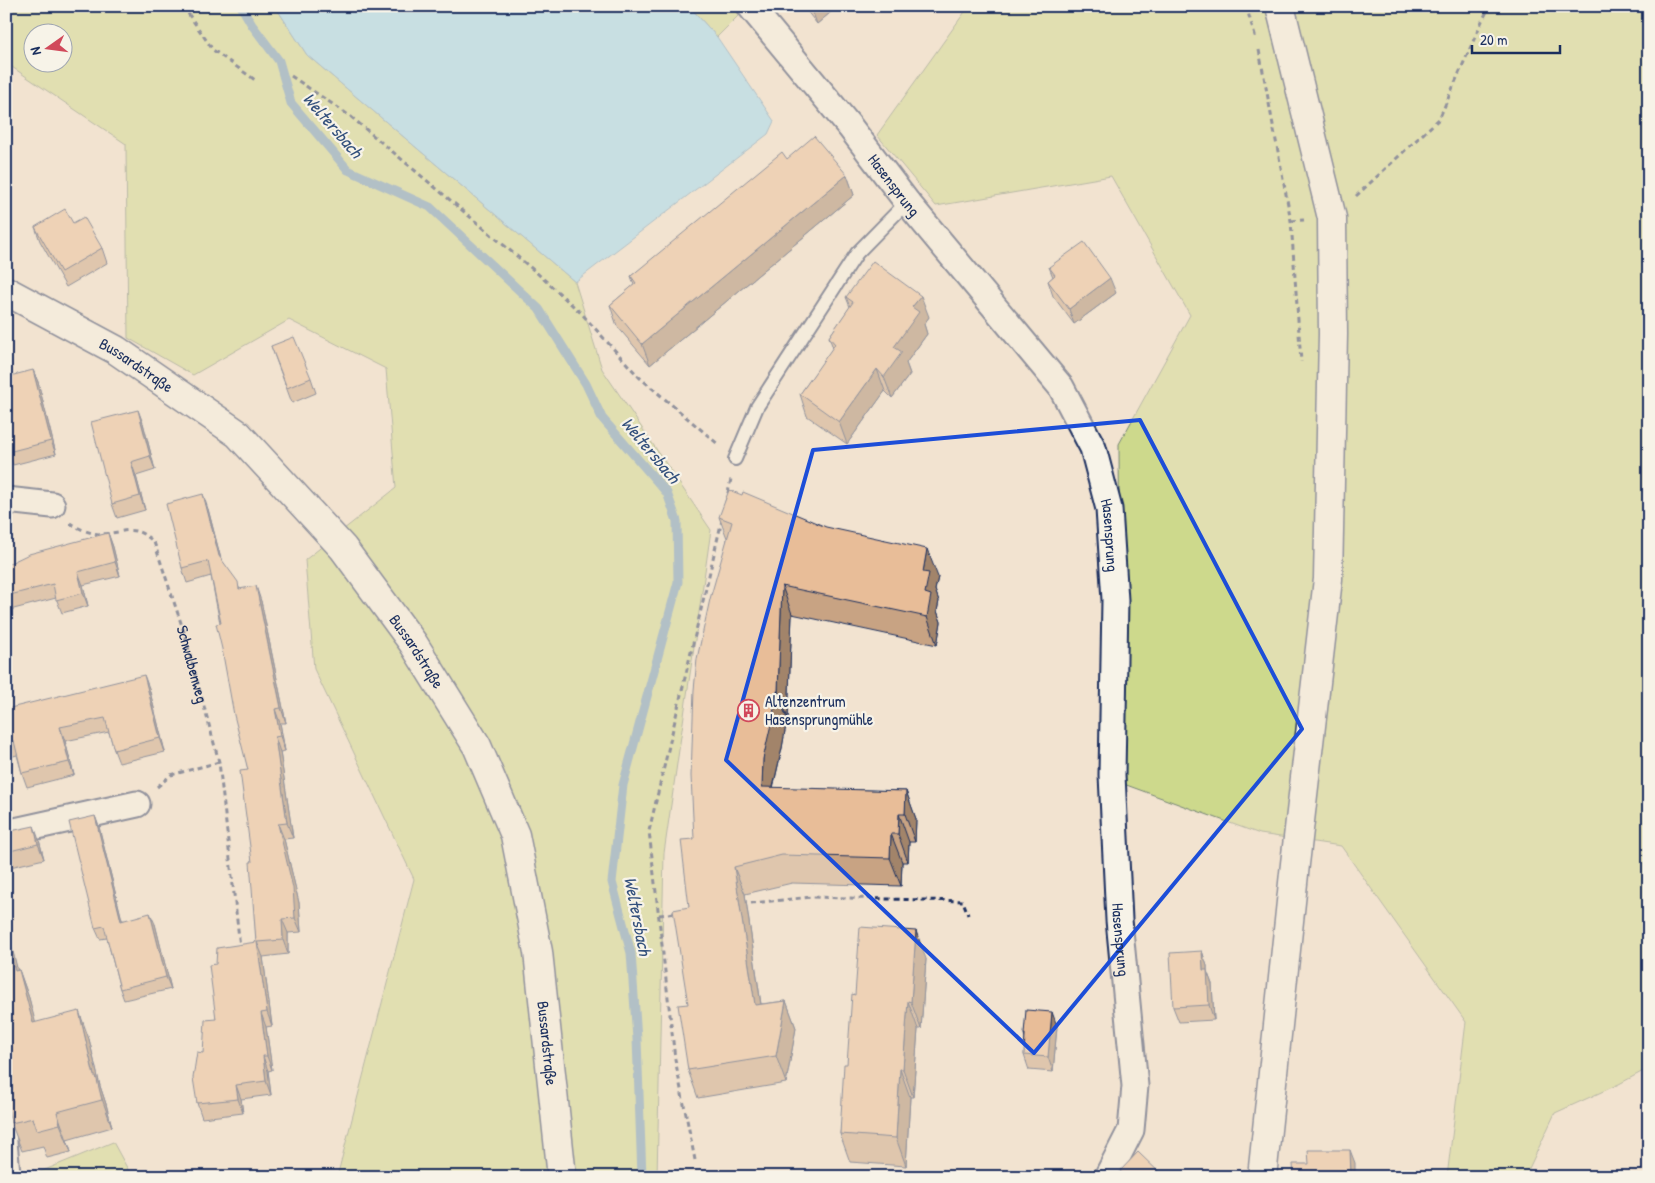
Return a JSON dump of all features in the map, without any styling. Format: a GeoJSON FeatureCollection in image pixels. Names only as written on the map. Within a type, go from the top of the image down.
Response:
{"type":"FeatureCollection","features":[{"type":"Feature","properties":{"kind":"main road"},"geometry":{"type":"LineString","coordinates":[[1262,1177],[1295,864],[1328,579],[1333,334],[1332,218],[1280,6]]}},
{"type":"Feature","properties":{"kind":"main road","name":"Bussardstraße"},"geometry":{"type":"LineString","coordinates":[[6,291],[116,350],[238,434],[343,548],[418,651],[477,746],[516,835],[538,952],[562,1177]]}},
{"type":"Feature","properties":{"kind":"street","name":"Hasensprung"},"geometry":{"type":"LineString","coordinates":[[750,6],[850,126],[907,202],[1061,388],[1092,448],[1109,509],[1115,600],[1112,775],[1118,910],[1135,1086],[1131,1130],[1107,1177]]}},
{"type":"Feature","properties":{"kind":"street"},"geometry":{"type":"LineString","coordinates":[[6,500],[52,505]]}},
{"type":"Feature","properties":{"kind":"street"},"geometry":{"type":"LineString","coordinates":[[6,833],[137,804]]}},
{"type":"Feature","properties":{"kind":"lane"},"geometry":{"type":"LineString","coordinates":[[735,459],[757,407],[857,253],[907,202]]}},
{"type":"Feature","properties":{"kind":"lane"},"geometry":{"type":"LineString","coordinates":[[6,1123],[9,1127],[14,1177]]}},
{"type":"Feature","properties":{"kind":"path"},"geometry":{"type":"LineString","coordinates":[[184,6],[213,50],[255,80]]}},
{"type":"Feature","properties":{"kind":"path"},"geometry":{"type":"LineString","coordinates":[[1246,6],[1258,43],[1291,221],[1301,370]]}},
{"type":"Feature","properties":{"kind":"path"},"geometry":{"type":"LineString","coordinates":[[1332,218],[1439,119],[1490,6]]}},
{"type":"Feature","properties":{"kind":"path"},"geometry":{"type":"LineString","coordinates":[[291,76],[350,116],[537,273],[581,313],[639,377],[735,459],[725,506]]}},
{"type":"Feature","properties":{"kind":"path","name":"Schwalbenweg"},"geometry":{"type":"LineString","coordinates":[[52,505],[72,525],[80,528],[98,534],[126,530],[143,532],[154,542],[184,632],[219,762],[241,948]]}},
{"type":"Feature","properties":{"kind":"path"},"geometry":{"type":"LineString","coordinates":[[695,1160],[675,1059],[649,831],[723,516]]}},
{"type":"Feature","properties":{"kind":"path"},"geometry":{"type":"LineString","coordinates":[[137,804],[171,775],[219,762]]}},
{"type":"Feature","properties":{"kind":"path"},"geometry":{"type":"LineString","coordinates":[[741,904],[812,897],[963,901],[968,915]]}},
{"type":"Feature","properties":{"kind":"path"},"geometry":{"type":"LineString","coordinates":[[658,915],[677,913]]}},
{"type":"Feature","properties":{"kind":"highlighted area"},"geometry":{"type":"Polygon","coordinates":[[[1140,420],[1302,729],[1034,1053],[726,760],[813,450],[1140,420]]]}},
{"type":"Feature","properties":{"kind":"green space"},"geometry":{"type":"Polygon","coordinates":[[[6,6],[275,6],[307,55],[575,282],[602,369],[711,530],[664,853],[657,1177],[337,1177],[414,879],[314,669],[305,560],[396,488],[386,369],[289,320],[193,375],[128,338],[126,144],[6,63],[6,6]]]}},
{"type":"Feature","properties":{"kind":"green space"},"geometry":{"type":"Polygon","coordinates":[[[689,6],[748,6],[717,37],[689,6]]]}},
{"type":"Feature","properties":{"kind":"green space"},"geometry":{"type":"Polygon","coordinates":[[[969,6],[1649,6],[1649,1068],[1555,1113],[1525,1177],[1447,1177],[1466,1022],[1341,846],[1260,834],[1121,783],[1119,444],[1190,315],[1111,176],[936,206],[877,135],[969,6]]]}},
{"type":"Feature","properties":{"kind":"green space"},"geometry":{"type":"Polygon","coordinates":[[[113,1142],[132,1177],[34,1177],[35,1174],[113,1142]]]}},
{"type":"Feature","properties":{"kind":"water"},"geometry":{"type":"Polygon","coordinates":[[[275,6],[689,6],[717,37],[774,121],[768,134],[575,282],[307,55],[275,6]]]}},
{"type":"Feature","properties":{"kind":"building"},"geometry":{"type":"Polygon","coordinates":[[[809,6],[817,6],[812,10],[809,6]]]}},
{"type":"Feature","properties":{"kind":"building"},"geometry":{"type":"Polygon","coordinates":[[[814,136],[847,175],[642,344],[610,305],[636,283],[631,276],[782,152],[787,159],[814,136]]]}},
{"type":"Feature","properties":{"kind":"building"},"geometry":{"type":"Polygon","coordinates":[[[65,209],[73,223],[84,217],[102,248],[61,272],[35,227],[65,209]]]}},
{"type":"Feature","properties":{"kind":"building"},"geometry":{"type":"Polygon","coordinates":[[[1084,242],[1110,278],[1069,309],[1048,281],[1055,275],[1049,267],[1084,242]]]}},
{"type":"Feature","properties":{"kind":"building"},"geometry":{"type":"Polygon","coordinates":[[[873,261],[921,296],[912,307],[919,312],[894,347],[902,352],[884,377],[877,369],[839,422],[800,394],[835,344],[829,337],[853,302],[846,297],[873,261]]]}},
{"type":"Feature","properties":{"kind":"building"},"geometry":{"type":"Polygon","coordinates":[[[294,337],[311,378],[287,388],[271,346],[294,337]]]}},
{"type":"Feature","properties":{"kind":"building"},"geometry":{"type":"Polygon","coordinates":[[[33,370],[51,441],[8,452],[6,444],[6,377],[33,370]]]}},
{"type":"Feature","properties":{"kind":"building"},"geometry":{"type":"Polygon","coordinates":[[[138,410],[150,456],[131,462],[140,496],[112,504],[91,422],[138,410]]]}},
{"type":"Feature","properties":{"kind":"building"},"geometry":{"type":"Polygon","coordinates":[[[729,490],[742,495],[743,492],[826,527],[927,549],[923,572],[929,573],[925,593],[931,595],[927,617],[782,586],[778,691],[763,759],[762,787],[906,791],[905,814],[899,814],[898,834],[891,834],[890,858],[782,855],[734,867],[755,1005],[786,1001],[776,1056],[688,1070],[678,1005],[688,1004],[673,910],[689,907],[681,840],[694,839],[691,776],[694,690],[697,659],[710,599],[732,522],[719,517],[729,490]]]}},
{"type":"Feature","properties":{"kind":"building"},"geometry":{"type":"Polygon","coordinates":[[[203,494],[219,556],[238,582],[239,589],[256,586],[281,708],[275,709],[280,736],[275,737],[287,823],[278,824],[293,888],[295,918],[282,919],[283,940],[257,942],[267,1012],[261,1013],[267,1056],[263,1056],[266,1081],[236,1085],[238,1099],[197,1103],[193,1078],[197,1052],[203,1053],[205,1020],[216,1019],[209,965],[216,964],[217,948],[256,942],[250,862],[252,862],[240,771],[248,770],[234,715],[216,624],[221,623],[208,561],[182,568],[166,504],[203,494]]]}},
{"type":"Feature","properties":{"kind":"building"},"geometry":{"type":"Polygon","coordinates":[[[108,533],[115,562],[78,572],[83,593],[56,600],[53,584],[6,596],[6,565],[29,554],[108,533]]]}},
{"type":"Feature","properties":{"kind":"building"},"geometry":{"type":"Polygon","coordinates":[[[144,675],[160,738],[114,750],[105,718],[60,727],[69,762],[22,773],[14,741],[6,743],[6,709],[144,675]]]}},
{"type":"Feature","properties":{"kind":"building"},"geometry":{"type":"Polygon","coordinates":[[[95,816],[121,921],[150,913],[166,977],[120,989],[104,926],[95,928],[69,822],[95,816]]]}},
{"type":"Feature","properties":{"kind":"building"},"geometry":{"type":"Polygon","coordinates":[[[34,826],[38,844],[6,852],[6,832],[34,826]]]}},
{"type":"Feature","properties":{"kind":"building"},"geometry":{"type":"Polygon","coordinates":[[[860,927],[916,931],[911,1002],[908,1001],[903,1069],[900,1069],[896,1138],[840,1134],[844,1064],[847,1064],[852,994],[855,995],[860,927]]]}},
{"type":"Feature","properties":{"kind":"building"},"geometry":{"type":"Polygon","coordinates":[[[6,938],[15,971],[19,970],[33,1023],[79,1011],[94,1076],[96,1076],[102,1100],[57,1112],[60,1124],[37,1130],[33,1118],[11,1123],[6,1096],[6,938]]]}},
{"type":"Feature","properties":{"kind":"building"},"geometry":{"type":"Polygon","coordinates":[[[1202,951],[1203,970],[1207,970],[1209,1005],[1173,1007],[1170,953],[1202,951]]]}},
{"type":"Feature","properties":{"kind":"building"},"geometry":{"type":"Polygon","coordinates":[[[1026,1010],[1052,1012],[1048,1057],[1024,1055],[1026,1010]]]}},
{"type":"Feature","properties":{"kind":"building"},"geometry":{"type":"Polygon","coordinates":[[[1308,1150],[1350,1150],[1351,1177],[1294,1177],[1293,1164],[1309,1164],[1308,1150]]]}},
{"type":"Feature","properties":{"kind":"building"},"geometry":{"type":"Polygon","coordinates":[[[1138,1152],[1164,1177],[1123,1177],[1125,1175],[1120,1171],[1138,1152]]]}},
{"type":"Feature","properties":{"kind":"waterway","name":"Weltersbach"},"geometry":{"type":"LineString","coordinates":[[241,6],[252,25],[279,61],[291,103],[348,170],[430,207],[539,309],[586,384],[602,418],[667,493],[677,521],[678,582],[623,785],[612,882],[631,953],[637,1039],[642,1177]]}},
{"type":"Feature","properties":{"kind":"place","name":"Altenzentrum Hasensprungmühle"},"geometry":{"type":"Point","coordinates":[749,710]}}]}
